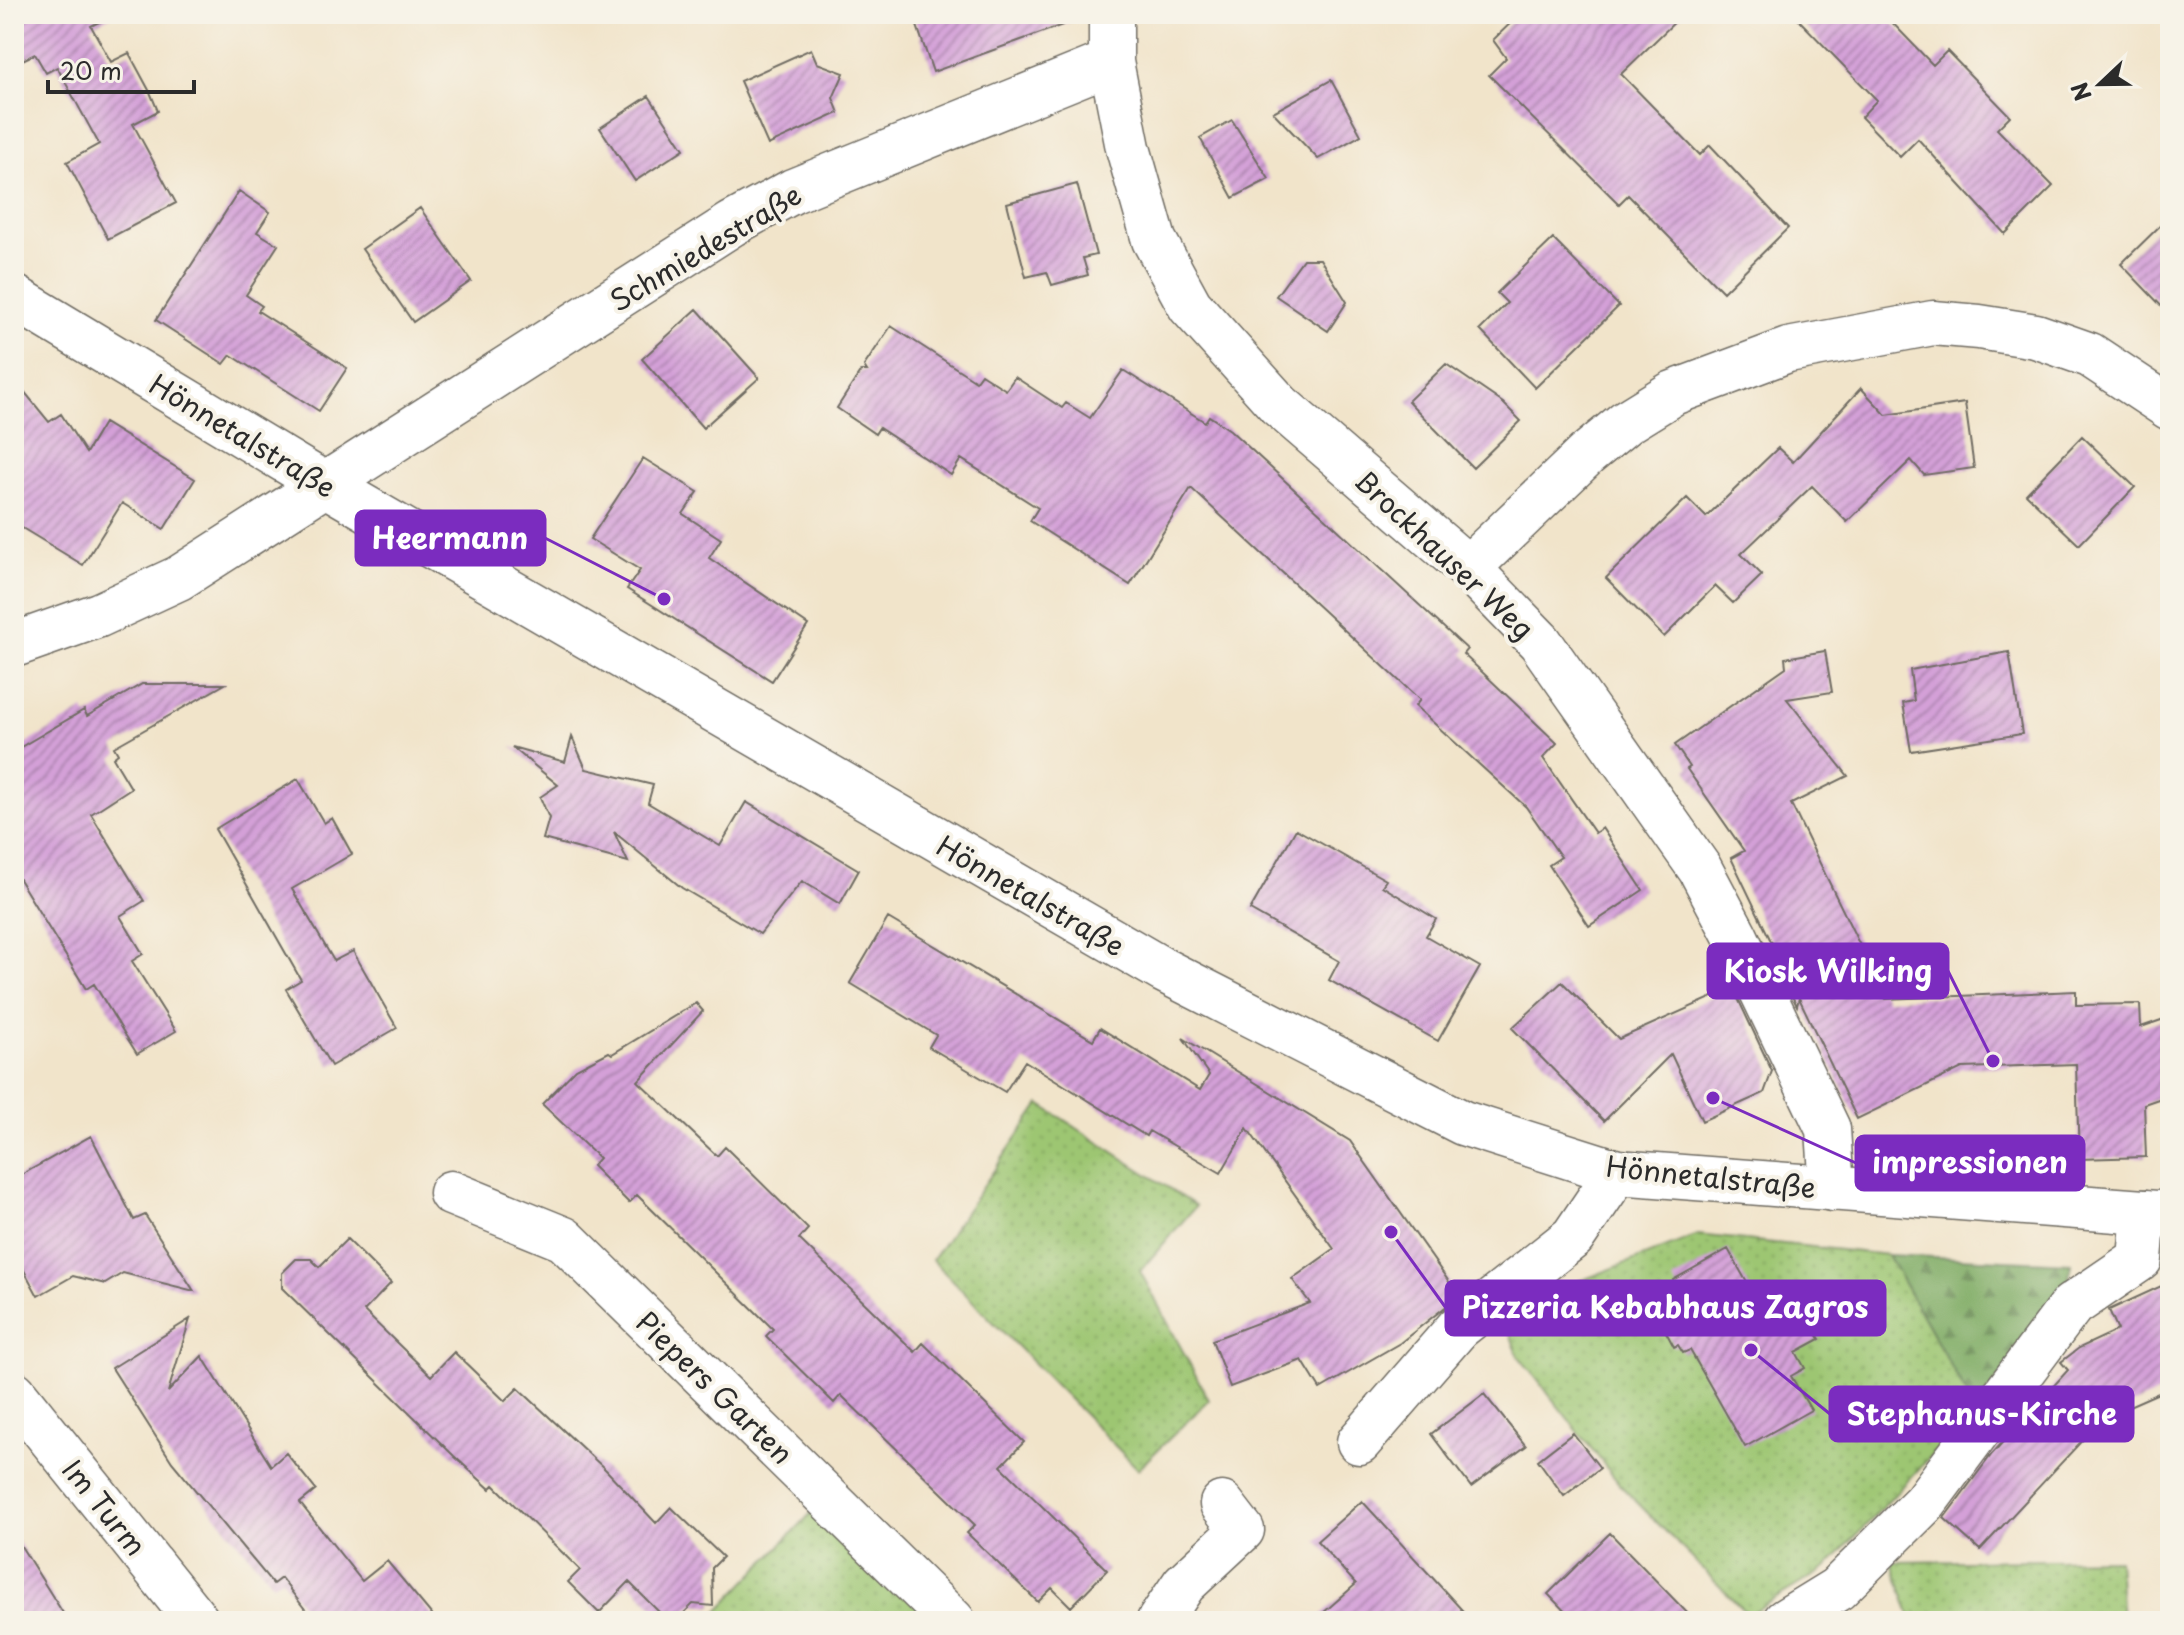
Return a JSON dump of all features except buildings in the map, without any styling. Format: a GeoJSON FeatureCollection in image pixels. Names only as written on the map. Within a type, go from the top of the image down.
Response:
{"type":"FeatureCollection","features":[{"type":"Feature","properties":{"kind":"street","name":"Brockhauser Weg"},"geometry":{"type":"LineString","coordinates":[[1111,14],[1111,62],[1128,148],[1154,240],[1190,306],[1279,405],[1468,568],[1540,642],[1700,869],[1828,1129],[1832,1189]]}},
{"type":"Feature","properties":{"kind":"street","name":"Schmiedestraße"},"geometry":{"type":"LineString","coordinates":[[14,645],[99,615],[179,578],[732,224],[793,191],[1111,62]]}},
{"type":"Feature","properties":{"kind":"street","name":"Hönnetalstraße"},"geometry":{"type":"LineString","coordinates":[[14,297],[326,485],[1163,970],[1463,1123],[1617,1172],[2157,1213],[2140,1259],[2071,1306],[1924,1503],[1837,1589],[1785,1621]]}},
{"type":"Feature","properties":{"kind":"street"},"geometry":{"type":"LineString","coordinates":[[1468,568],[1586,455],[1626,422],[1673,393],[1788,350],[1933,323],[1979,327],[2036,336],[2090,355],[2170,408]]}},
{"type":"Feature","properties":{"kind":"street"},"geometry":{"type":"LineString","coordinates":[[1359,1442],[1458,1328],[1573,1237],[1617,1172]]}},
{"type":"Feature","properties":{"kind":"street","name":"Piepers Garten"},"geometry":{"type":"LineString","coordinates":[[451,1193],[564,1239],[953,1621]]}},
{"type":"Feature","properties":{"kind":"street","name":"Im Turm"},"geometry":{"type":"LineString","coordinates":[[14,1393],[197,1621]]}},
{"type":"Feature","properties":{"kind":"street"},"geometry":{"type":"LineString","coordinates":[[1159,1621],[1184,1584],[1242,1530],[1222,1504]]}},
{"type":"Feature","properties":{"kind":"green space"},"geometry":{"type":"Polygon","coordinates":[[[1040,1104],[1196,1206],[1140,1271],[1209,1400],[1138,1469],[932,1260],[1040,1104]]]}},
{"type":"Feature","properties":{"kind":"green space"},"geometry":{"type":"Polygon","coordinates":[[[1698,1235],[1888,1255],[1975,1409],[1826,1568],[1748,1615],[1621,1486],[1517,1354],[1503,1311],[1698,1235]]]}},
{"type":"Feature","properties":{"kind":"green space"},"geometry":{"type":"Polygon","coordinates":[[[1888,1255],[2071,1263],[2068,1289],[1975,1409],[1888,1255]]]}},
{"type":"Feature","properties":{"kind":"green space"},"geometry":{"type":"Polygon","coordinates":[[[819,1505],[923,1611],[913,1621],[708,1621],[819,1505]]]}},
{"type":"Feature","properties":{"kind":"green space"},"geometry":{"type":"Polygon","coordinates":[[[2118,1559],[2122,1621],[1912,1621],[1892,1562],[2118,1559]]]}},
{"type":"Feature","properties":{"kind":"place","name":"Heermann"},"geometry":{"type":"Point","coordinates":[664,599]}},
{"type":"Feature","properties":{"kind":"place","name":"Kiosk Wilking"},"geometry":{"type":"Point","coordinates":[1993,1061]}},
{"type":"Feature","properties":{"kind":"place","name":"impressionen"},"geometry":{"type":"Point","coordinates":[1713,1098]}},
{"type":"Feature","properties":{"kind":"place","name":"Pizzeria Kebabhaus Zagros"},"geometry":{"type":"Point","coordinates":[1391,1232]}},
{"type":"Feature","properties":{"kind":"place","name":"Stephanus-Kirche"},"geometry":{"type":"Point","coordinates":[1751,1350]}}]}
